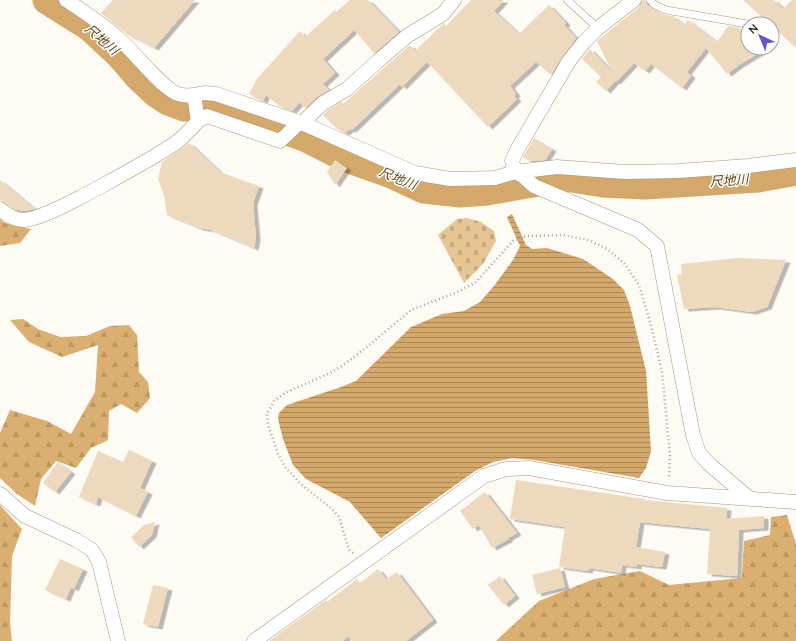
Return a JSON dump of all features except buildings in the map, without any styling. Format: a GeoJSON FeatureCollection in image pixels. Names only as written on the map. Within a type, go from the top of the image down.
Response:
{"type":"FeatureCollection","features":[{"type":"Feature","properties":{"kind":"street"},"geometry":{"type":"LineString","coordinates":[[66,0],[104,25],[166,87],[177,94],[194,97],[204,93],[216,94],[299,124],[415,173],[450,179],[472,179],[495,178],[557,167],[625,172],[678,171],[748,166],[796,160]]}},
{"type":"Feature","properties":{"kind":"street"},"geometry":{"type":"LineString","coordinates":[[0,209],[14,218],[25,220],[37,217],[138,166],[175,143],[197,117],[207,116],[280,141],[323,103],[347,89],[407,36],[443,14],[454,0]]}},
{"type":"Feature","properties":{"kind":"street"},"geometry":{"type":"LineString","coordinates":[[634,0],[598,28],[584,42],[570,61],[512,161],[519,174],[534,186],[638,230],[657,246],[693,435],[699,453],[709,464],[750,499]]}},
{"type":"Feature","properties":{"kind":"street"},"geometry":{"type":"LineString","coordinates":[[194,97],[197,117]]}},
{"type":"Feature","properties":{"kind":"street"},"geometry":{"type":"LineString","coordinates":[[254,641],[484,476],[506,469],[530,468],[668,493],[796,502]]}},
{"type":"Feature","properties":{"kind":"street"},"geometry":{"type":"LineString","coordinates":[[0,494],[25,516],[76,540],[92,550],[99,562],[118,641]]}},
{"type":"Feature","properties":{"kind":"lane"},"geometry":{"type":"LineString","coordinates":[[567,0],[598,28]]}},
{"type":"Feature","properties":{"kind":"lane"},"geometry":{"type":"LineString","coordinates":[[650,0],[655,5],[666,10],[740,23]]}},
{"type":"Feature","properties":{"kind":"path"},"geometry":{"type":"LineString","coordinates":[[365,562],[349,550],[339,517],[332,509],[301,484],[286,468],[278,454],[268,425],[267,414],[274,401],[342,366],[368,347],[411,310],[455,294],[475,283],[513,241],[527,236],[563,235],[589,240],[607,248],[624,263],[639,285],[651,325],[662,372],[670,456],[668,493]]}},
{"type":"Feature","properties":{"kind":"green space"},"geometry":{"type":"Polygon","coordinates":[[[467,218],[481,222],[494,231],[496,241],[483,264],[464,283],[438,235],[457,219],[467,218]]]}},
{"type":"Feature","properties":{"kind":"green space"},"geometry":{"type":"Polygon","coordinates":[[[0,219],[5,223],[31,229],[20,243],[0,246],[0,219]]]}},
{"type":"Feature","properties":{"kind":"green space"},"geometry":{"type":"Polygon","coordinates":[[[23,319],[38,329],[60,337],[86,336],[110,326],[129,325],[137,335],[139,372],[148,382],[150,398],[137,413],[121,404],[109,411],[108,440],[91,448],[76,468],[56,461],[41,479],[35,506],[17,494],[0,478],[0,433],[10,410],[47,421],[71,434],[95,392],[98,345],[62,357],[29,342],[10,320],[23,319]]]}},
{"type":"Feature","properties":{"kind":"green space"},"geometry":{"type":"Polygon","coordinates":[[[0,505],[22,529],[12,556],[10,623],[12,641],[0,641],[0,505]]]}},
{"type":"Feature","properties":{"kind":"green space"},"geometry":{"type":"Polygon","coordinates":[[[787,515],[796,544],[796,641],[496,641],[539,601],[594,579],[640,571],[669,585],[742,578],[744,541],[770,535],[771,517],[787,515]]]}},
{"type":"Feature","properties":{"kind":"shaded area"},"geometry":{"type":"Polygon","coordinates":[[[512,214],[526,245],[532,249],[547,248],[583,259],[613,279],[624,290],[630,306],[646,371],[651,451],[646,468],[639,478],[534,460],[512,458],[493,462],[475,471],[381,538],[350,502],[306,479],[293,465],[283,439],[278,419],[279,413],[287,405],[356,381],[411,327],[442,314],[464,311],[480,302],[513,260],[520,246],[507,217],[512,214]]]}},
{"type":"Feature","properties":{"kind":"waterway","name":"尺地川"},"geometry":{"type":"LineString","coordinates":[[47,0],[90,27],[121,56],[139,77],[156,93],[168,101],[184,107],[203,105],[219,107],[238,113],[307,138],[344,157],[392,174],[424,189],[460,193],[487,191],[566,177],[603,183],[645,185],[758,178],[796,171]]}}]}
